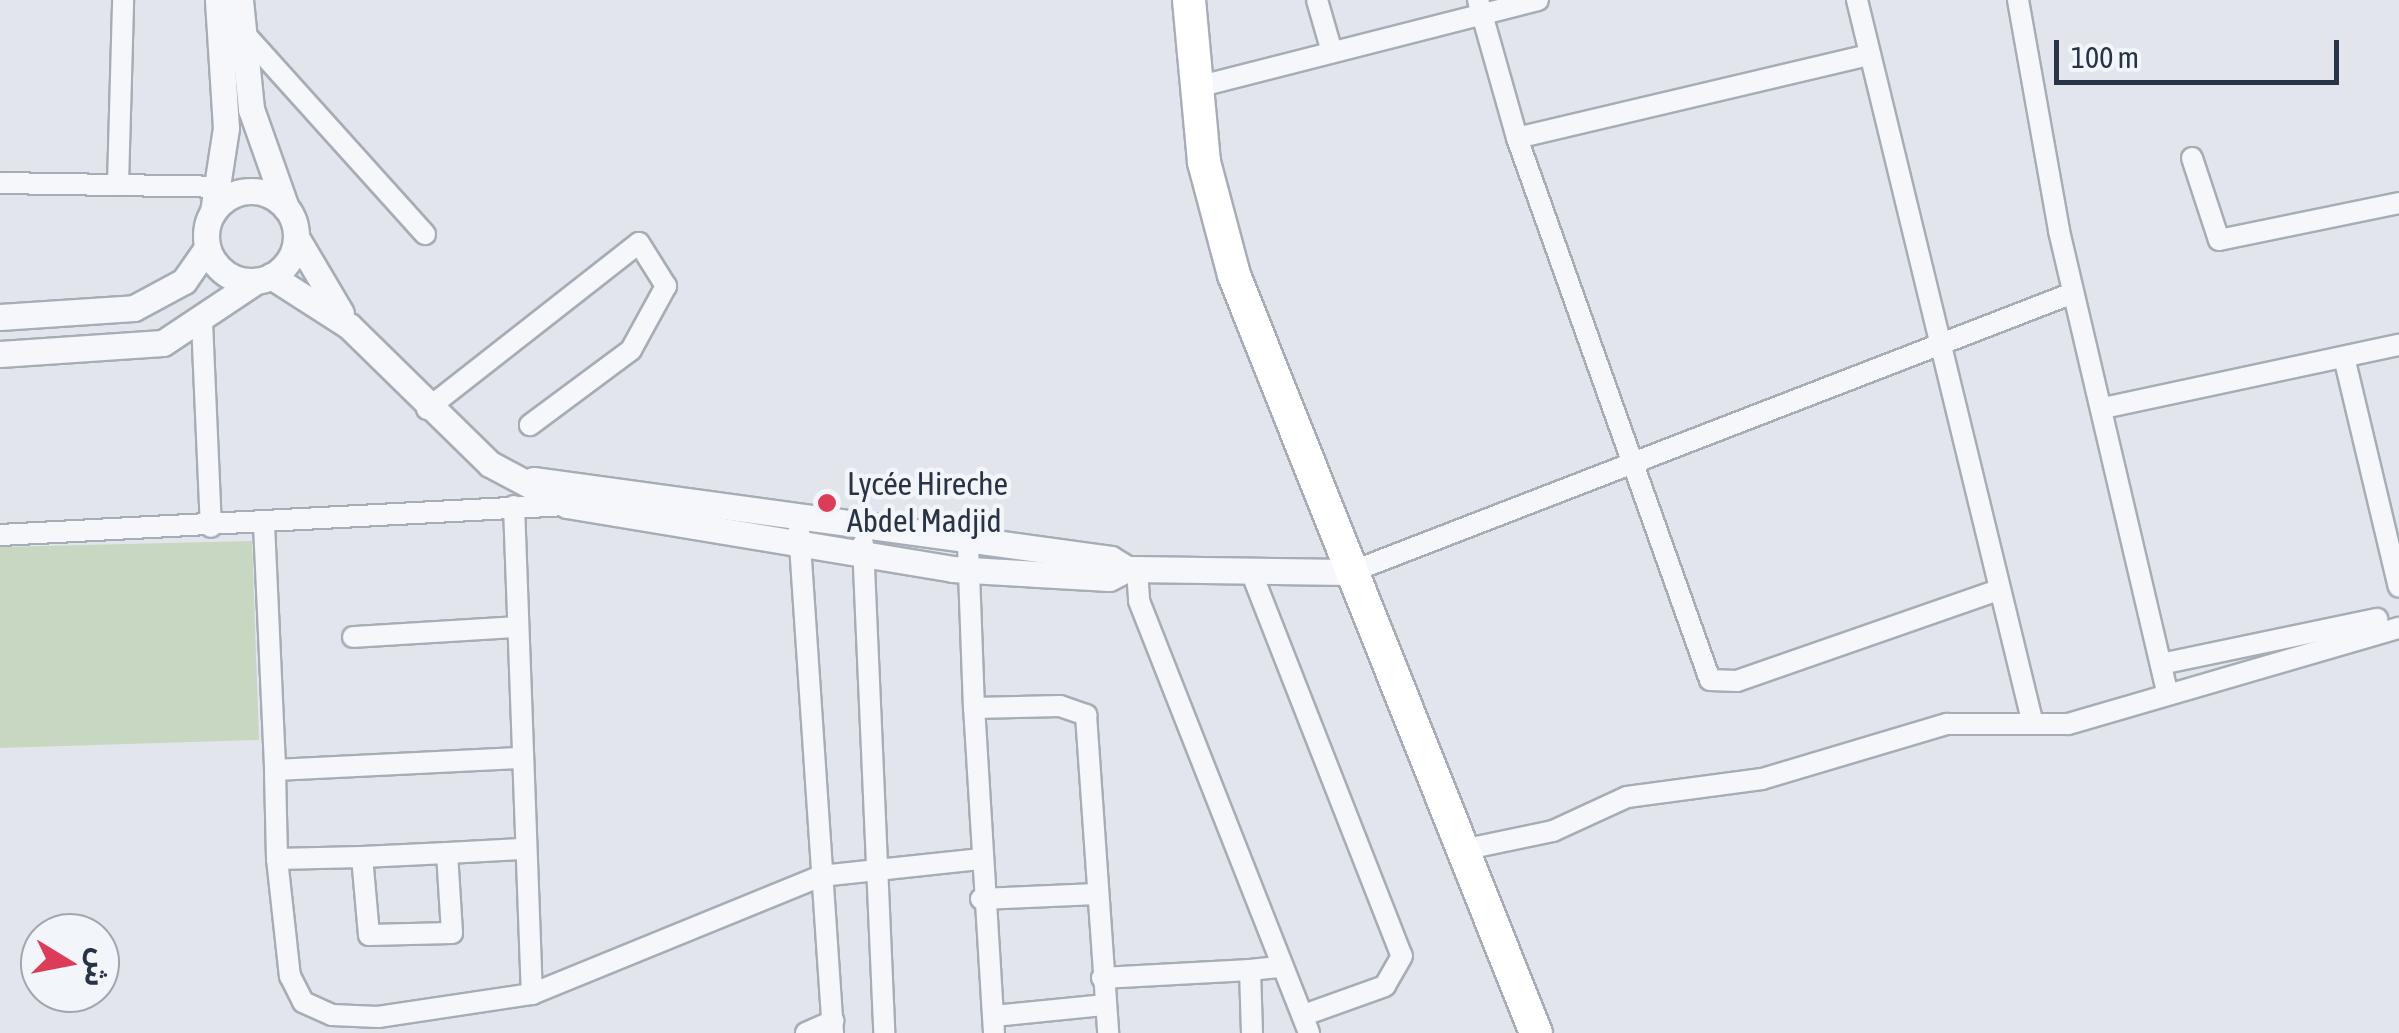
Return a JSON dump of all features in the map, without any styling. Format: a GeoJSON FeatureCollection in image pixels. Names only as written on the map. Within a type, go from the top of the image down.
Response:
{"type":"FeatureCollection","features":[{"type":"Feature","properties":{"kind":"main road"},"geometry":{"type":"LineString","coordinates":[[1189,0],[1193,88],[1234,276],[1536,1033]]}},
{"type":"Feature","properties":{"kind":"street"},"geometry":{"type":"LineString","coordinates":[[118,184],[123,0]]}},
{"type":"Feature","properties":{"kind":"street"},"geometry":{"type":"LineString","coordinates":[[1317,0],[1332,52]]}},
{"type":"Feature","properties":{"kind":"street"},"geometry":{"type":"LineString","coordinates":[[1193,88],[1480,8],[1538,0]]}},
{"type":"Feature","properties":{"kind":"street"},"geometry":{"type":"LineString","coordinates":[[1857,0],[2032,720]]}},
{"type":"Feature","properties":{"kind":"street"},"geometry":{"type":"LineString","coordinates":[[2018,0],[2073,293],[2104,408],[2167,692]]}},
{"type":"Feature","properties":{"kind":"street"},"geometry":{"type":"LineString","coordinates":[[1480,8],[1518,138],[1704,672],[1717,683],[1999,590]]}},
{"type":"Feature","properties":{"kind":"street"},"geometry":{"type":"LineString","coordinates":[[0,317],[134,308],[184,281],[207,248],[216,200],[235,11]]}},
{"type":"Feature","properties":{"kind":"street"},"geometry":{"type":"LineString","coordinates":[[235,11],[261,153],[296,238],[349,326],[427,409],[518,478],[567,506]]}},
{"type":"Feature","properties":{"kind":"street"},"geometry":{"type":"LineString","coordinates":[[235,11],[425,234]]}},
{"type":"Feature","properties":{"kind":"street"},"geometry":{"type":"LineString","coordinates":[[1518,138],[1868,54]]}},
{"type":"Feature","properties":{"kind":"street"},"geometry":{"type":"LineString","coordinates":[[2192,158],[2219,240],[2399,203]]}},
{"type":"Feature","properties":{"kind":"street"},"geometry":{"type":"LineString","coordinates":[[0,183],[118,184],[216,200],[257,191],[286,208]]}},
{"type":"Feature","properties":{"kind":"street"},"geometry":{"type":"LineString","coordinates":[[0,354],[163,343],[202,322],[264,278],[296,238]]}},
{"type":"Feature","properties":{"kind":"street"},"geometry":{"type":"LineString","coordinates":[[427,409],[639,243],[666,286],[631,350],[530,426]]}},
{"type":"Feature","properties":{"kind":"street"},"geometry":{"type":"LineString","coordinates":[[207,248],[226,274],[264,278],[349,326]]}},
{"type":"Feature","properties":{"kind":"street"},"geometry":{"type":"LineString","coordinates":[[0,535],[567,506],[1109,578],[1132,569],[1252,574],[1351,572],[2073,293]]}},
{"type":"Feature","properties":{"kind":"street"},"geometry":{"type":"LineString","coordinates":[[202,322],[211,527]]}},
{"type":"Feature","properties":{"kind":"street"},"geometry":{"type":"LineString","coordinates":[[2104,408],[2399,345]]}},
{"type":"Feature","properties":{"kind":"street"},"geometry":{"type":"LineString","coordinates":[[2344,357],[2399,587]]}},
{"type":"Feature","properties":{"kind":"street"},"geometry":{"type":"LineString","coordinates":[[518,478],[799,535]]}},
{"type":"Feature","properties":{"kind":"street"},"geometry":{"type":"LineString","coordinates":[[514,506],[521,849],[532,994]]}},
{"type":"Feature","properties":{"kind":"street"},"geometry":{"type":"LineString","coordinates":[[264,524],[277,858],[290,976],[303,1002],[332,1015],[378,1017],[532,994],[821,876],[875,867],[979,859]]}},
{"type":"Feature","properties":{"kind":"street"},"geometry":{"type":"LineString","coordinates":[[799,535],[833,1027],[806,1033]]}},
{"type":"Feature","properties":{"kind":"street"},"geometry":{"type":"LineString","coordinates":[[863,544],[884,1033]]}},
{"type":"Feature","properties":{"kind":"street"},"geometry":{"type":"LineString","coordinates":[[968,557],[981,898],[994,1024],[1105,1005]]}},
{"type":"Feature","properties":{"kind":"street"},"geometry":{"type":"LineString","coordinates":[[1132,569],[1139,601],[1306,1024],[1384,986],[1402,956],[1252,574]]}},
{"type":"Feature","properties":{"kind":"street"},"geometry":{"type":"LineString","coordinates":[[2162,664],[2399,614]]}},
{"type":"Feature","properties":{"kind":"street"},"geometry":{"type":"LineString","coordinates":[[352,637],[516,627]]}},
{"type":"Feature","properties":{"kind":"street"},"geometry":{"type":"LineString","coordinates":[[1462,850],[1553,830],[1626,797],[1762,779],[1946,724],[2032,720],[2068,724],[2167,692],[2399,628]]}},
{"type":"Feature","properties":{"kind":"street"},"geometry":{"type":"LineString","coordinates":[[974,708],[1085,712],[1108,1033]]}},
{"type":"Feature","properties":{"kind":"street"},"geometry":{"type":"LineString","coordinates":[[275,770],[519,758]]}},
{"type":"Feature","properties":{"kind":"street"},"geometry":{"type":"LineString","coordinates":[[277,858],[521,849]]}},
{"type":"Feature","properties":{"kind":"street"},"geometry":{"type":"LineString","coordinates":[[362,857],[370,935],[452,933],[446,853]]}},
{"type":"Feature","properties":{"kind":"street"},"geometry":{"type":"LineString","coordinates":[[981,898],[1096,894]]}},
{"type":"Feature","properties":{"kind":"street"},"geometry":{"type":"LineString","coordinates":[[1102,978],[1281,967]]}},
{"type":"Feature","properties":{"kind":"street"},"geometry":{"type":"LineString","coordinates":[[1250,970],[1252,1033]]}},
{"type":"Feature","properties":{"kind":"green space"},"geometry":{"type":"Polygon","coordinates":[[[252,541],[259,740],[0,748],[0,547],[252,541]]]}},
{"type":"Feature","properties":{"kind":"place","name":"Lycée Hireche Abdel Madjid"},"geometry":{"type":"Point","coordinates":[827,503]}}]}
